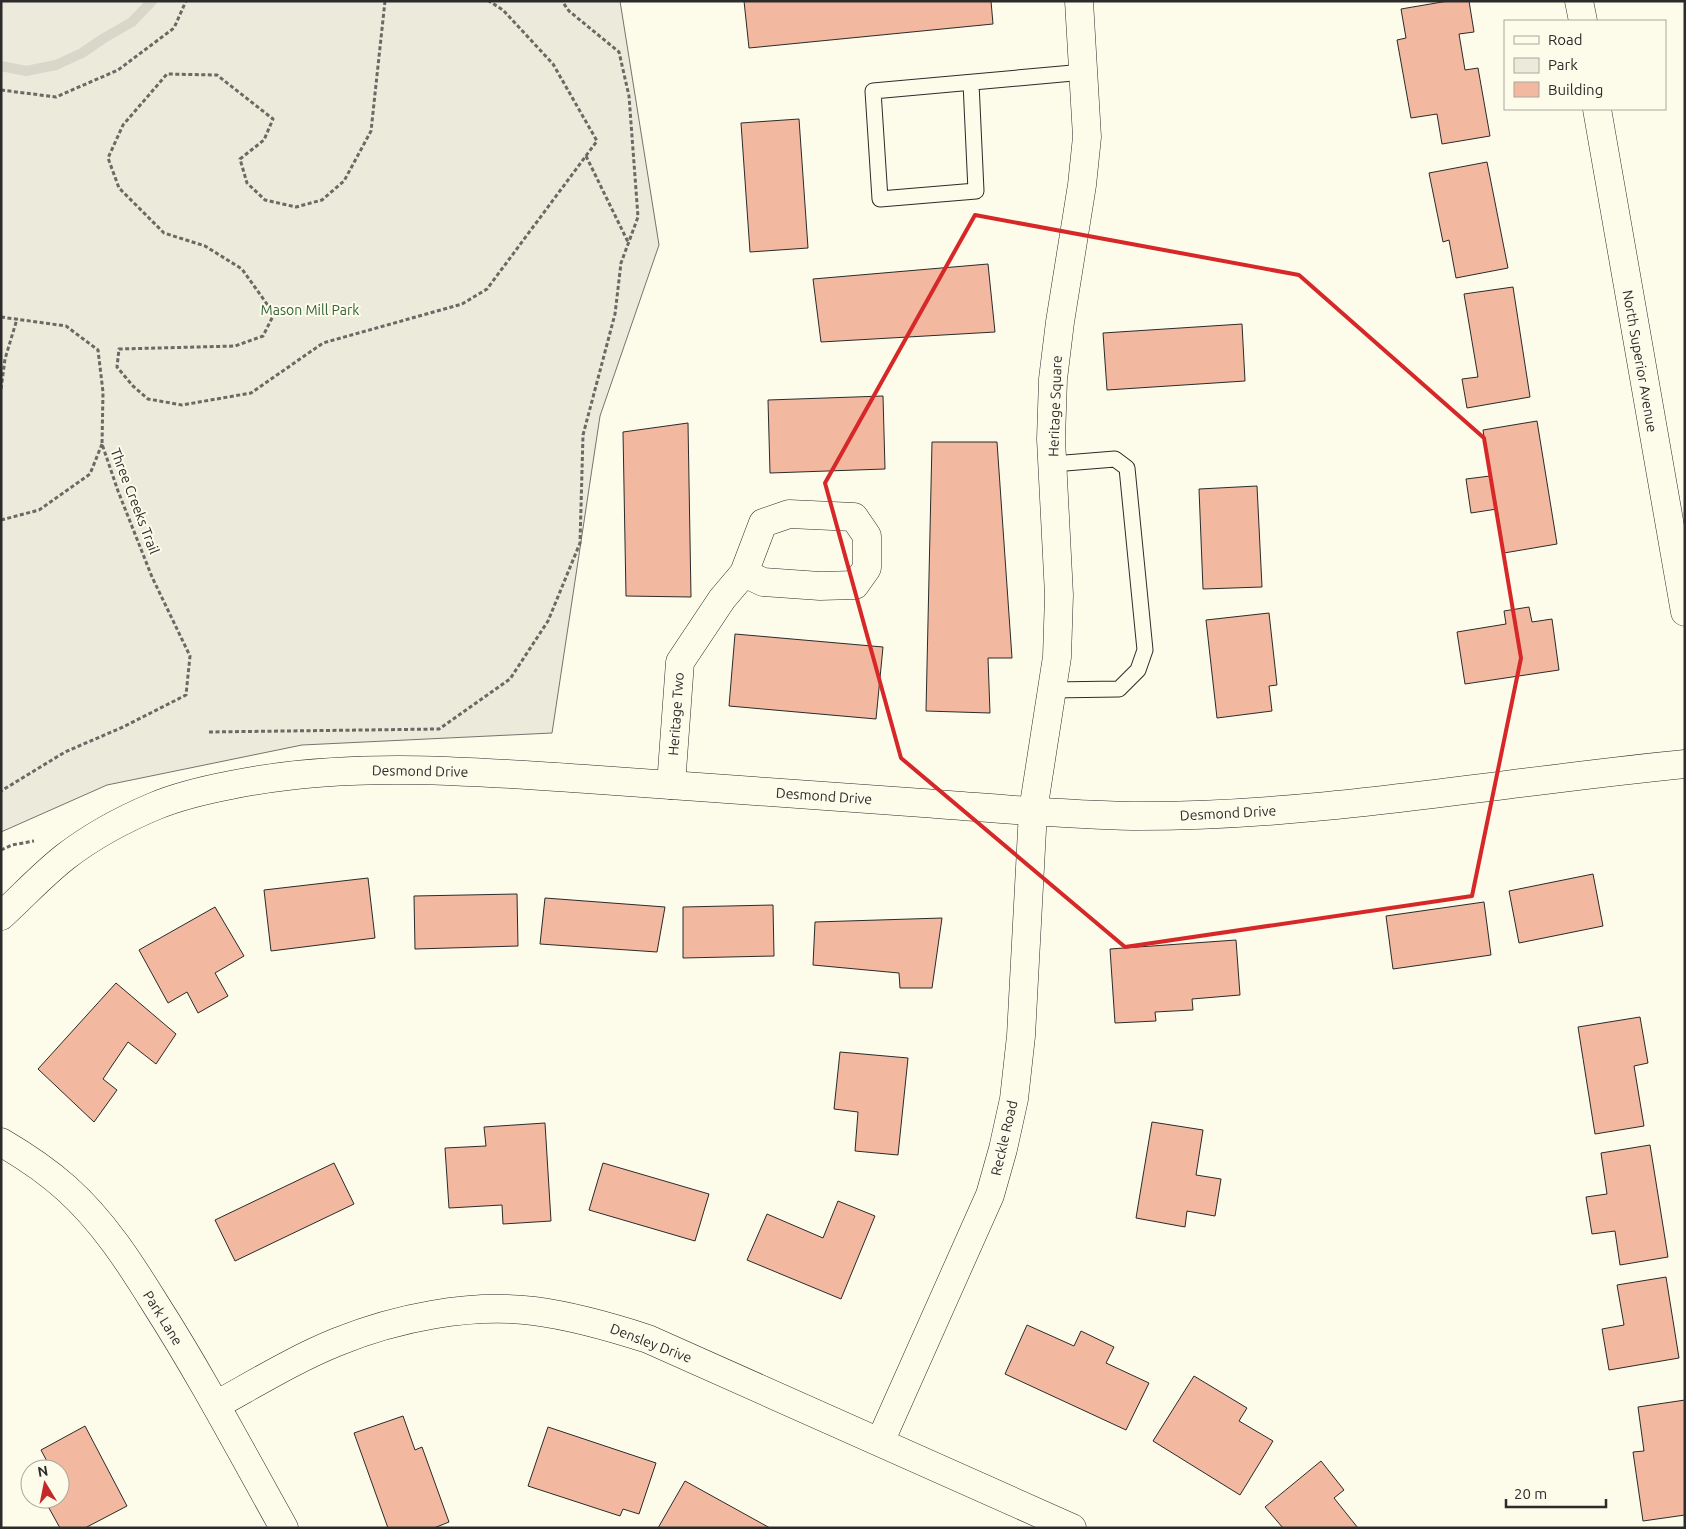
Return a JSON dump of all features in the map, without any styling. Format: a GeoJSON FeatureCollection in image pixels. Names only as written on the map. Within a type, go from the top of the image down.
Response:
{"type":"FeatureCollection","features":[{"type":"Feature","properties":{"kind":"street","name":"Heritage Square"},"geometry":{"type":"LineString","coordinates":[[1033,811],[1057,657],[1060,595],[1051,439],[1053,379],[1060,322],[1082,185],[1087,136],[1080,1]]}},
{"type":"Feature","properties":{"kind":"street"},"geometry":{"type":"LineString","coordinates":[[1579,1],[1583,20]]}},
{"type":"Feature","properties":{"kind":"street","name":"North Superior Avenue"},"geometry":{"type":"LineString","coordinates":[[1597,110],[1685,612]]}},
{"type":"Feature","properties":{"kind":"street","name":"Heritage Two"},"geometry":{"type":"LineString","coordinates":[[671,785],[680,662],[722,599],[744,573]]}},
{"type":"Feature","properties":{"kind":"street","name":"Desmond Drive"},"geometry":{"type":"LineString","coordinates":[[1,916],[65,857],[111,827],[159,804],[204,791],[254,780],[314,773],[372,770],[484,772],[1125,816],[1231,814],[1399,799],[1685,764]]}},
{"type":"Feature","properties":{"kind":"street","name":"Reckle Road"},"geometry":{"type":"LineString","coordinates":[[880,1442],[990,1195],[1003,1149],[1014,1099],[1021,1036],[1033,811]]}},
{"type":"Feature","properties":{"kind":"street","name":"Park Lane"},"geometry":{"type":"LineString","coordinates":[[1,1142],[44,1168],[68,1189],[93,1215],[129,1262],[216,1405],[284,1528]]}},
{"type":"Feature","properties":{"kind":"street","name":"Densley Drive"},"geometry":{"type":"LineString","coordinates":[[216,1405],[297,1360],[336,1342],[375,1328],[453,1312],[496,1309],[533,1311],[570,1317],[648,1339],[1072,1528]]}},
{"type":"Feature","properties":{"kind":"lane"},"geometry":{"type":"LineString","coordinates":[[971,83],[976,192],[880,199],[873,91],[1084,72]]}},
{"type":"Feature","properties":{"kind":"lane"},"geometry":{"type":"LineString","coordinates":[[1051,690],[1119,688],[1138,670],[1145,650],[1127,468],[1115,459],[1053,464]]}},
{"type":"Feature","properties":{"kind":"path"},"geometry":{"type":"LineString","coordinates":[[1,90],[56,97],[118,70],[174,28],[186,1]]}},
{"type":"Feature","properties":{"kind":"path"},"geometry":{"type":"LineString","coordinates":[[385,1],[371,131],[344,181],[322,200],[296,207],[265,200],[247,183],[240,159],[264,140],[273,119],[217,76],[167,74],[123,125],[108,158],[119,188],[164,233],[205,246],[242,269],[274,314],[263,336],[235,346],[119,349],[117,366],[148,399],[182,405],[251,393],[323,343],[462,304],[487,289],[597,141],[553,64],[503,10],[489,1]]}},
{"type":"Feature","properties":{"kind":"path"},"geometry":{"type":"LineString","coordinates":[[210,732],[439,729],[510,679],[548,622],[580,543],[583,435],[615,314],[621,263],[638,217],[629,96],[619,52],[569,11],[562,1]]}},
{"type":"Feature","properties":{"kind":"path"},"geometry":{"type":"LineString","coordinates":[[586,156],[628,243]]}},
{"type":"Feature","properties":{"kind":"path","name":"Three Creeks Trail"},"geometry":{"type":"LineString","coordinates":[[1,317],[66,326],[98,350],[103,392],[102,444],[118,491],[152,576],[190,656],[186,696],[123,727],[65,752],[1,791]]}},
{"type":"Feature","properties":{"kind":"path"},"geometry":{"type":"LineString","coordinates":[[1,389],[5,359],[17,319]]}},
{"type":"Feature","properties":{"kind":"path"},"geometry":{"type":"LineString","coordinates":[[1,520],[39,510],[90,474],[102,444]]}},
{"type":"Feature","properties":{"kind":"highlighted area"},"geometry":{"type":"Polygon","coordinates":[[[975,215],[1299,275],[1484,438],[1521,658],[1472,896],[1125,947],[901,758],[825,483],[975,215]]]}},
{"type":"Feature","properties":{"kind":"green space","name":"Mason Mill Park"},"geometry":{"type":"Polygon","coordinates":[[[1,1],[620,1],[659,245],[600,416],[552,733],[302,745],[107,785],[1,832],[1,1]]]}},
{"type":"Feature","properties":{"kind":"building"},"geometry":{"type":"Polygon","coordinates":[[[744,1],[991,1],[993,24],[749,48],[744,1]]]}},
{"type":"Feature","properties":{"kind":"building"},"geometry":{"type":"Polygon","coordinates":[[[1448,1],[1469,1],[1474,32],[1459,34],[1465,70],[1478,68],[1490,136],[1442,144],[1437,114],[1411,118],[1397,40],[1406,38],[1401,9],[1448,1]]]}},
{"type":"Feature","properties":{"kind":"building"},"geometry":{"type":"Polygon","coordinates":[[[799,119],[808,248],[750,252],[741,123],[799,119]]]}},
{"type":"Feature","properties":{"kind":"building"},"geometry":{"type":"Polygon","coordinates":[[[1487,162],[1508,268],[1456,278],[1449,240],[1443,242],[1429,173],[1487,162]]]}},
{"type":"Feature","properties":{"kind":"building"},"geometry":{"type":"Polygon","coordinates":[[[988,264],[995,332],[821,342],[813,279],[988,264]]]}},
{"type":"Feature","properties":{"kind":"building"},"geometry":{"type":"Polygon","coordinates":[[[1513,287],[1530,397],[1467,408],[1462,379],[1478,377],[1464,294],[1513,287]]]}},
{"type":"Feature","properties":{"kind":"building"},"geometry":{"type":"Polygon","coordinates":[[[1242,324],[1245,381],[1107,390],[1103,333],[1242,324]]]}},
{"type":"Feature","properties":{"kind":"building"},"geometry":{"type":"Polygon","coordinates":[[[883,396],[885,469],[770,473],[768,400],[883,396]]]}},
{"type":"Feature","properties":{"kind":"building"},"geometry":{"type":"Polygon","coordinates":[[[1537,421],[1557,544],[1504,553],[1497,509],[1471,513],[1466,479],[1490,476],[1483,430],[1537,421]]]}},
{"type":"Feature","properties":{"kind":"building"},"geometry":{"type":"Polygon","coordinates":[[[688,423],[691,597],[626,596],[623,432],[688,423]]]}},
{"type":"Feature","properties":{"kind":"building"},"geometry":{"type":"Polygon","coordinates":[[[932,442],[997,442],[1012,658],[988,658],[990,713],[926,711],[932,442]]]}},
{"type":"Feature","properties":{"kind":"building"},"geometry":{"type":"Polygon","coordinates":[[[1257,486],[1262,587],[1203,589],[1199,489],[1257,486]]]}},
{"type":"Feature","properties":{"kind":"building"},"geometry":{"type":"Polygon","coordinates":[[[1529,607],[1532,622],[1552,619],[1559,670],[1465,684],[1457,632],[1506,624],[1504,611],[1529,607]]]}},
{"type":"Feature","properties":{"kind":"building"},"geometry":{"type":"Polygon","coordinates":[[[1269,613],[1277,685],[1269,686],[1272,711],[1217,718],[1206,620],[1269,613]]]}},
{"type":"Feature","properties":{"kind":"building"},"geometry":{"type":"Polygon","coordinates":[[[735,634],[883,647],[876,719],[729,706],[735,634]]]}},
{"type":"Feature","properties":{"kind":"building"},"geometry":{"type":"Polygon","coordinates":[[[1593,874],[1603,926],[1519,943],[1509,891],[1593,874]]]}},
{"type":"Feature","properties":{"kind":"building"},"geometry":{"type":"Polygon","coordinates":[[[368,878],[375,938],[271,951],[264,890],[368,878]]]}},
{"type":"Feature","properties":{"kind":"building"},"geometry":{"type":"Polygon","coordinates":[[[517,894],[518,946],[415,949],[414,896],[517,894]]]}},
{"type":"Feature","properties":{"kind":"building"},"geometry":{"type":"Polygon","coordinates":[[[545,898],[665,907],[657,952],[540,944],[545,898]]]}},
{"type":"Feature","properties":{"kind":"building"},"geometry":{"type":"Polygon","coordinates":[[[1484,902],[1491,955],[1393,969],[1386,916],[1484,902]]]}},
{"type":"Feature","properties":{"kind":"building"},"geometry":{"type":"Polygon","coordinates":[[[773,905],[774,956],[683,958],[683,907],[773,905]]]}},
{"type":"Feature","properties":{"kind":"building"},"geometry":{"type":"Polygon","coordinates":[[[215,907],[244,956],[215,973],[228,996],[198,1013],[187,992],[168,1003],[139,950],[215,907]]]}},
{"type":"Feature","properties":{"kind":"building"},"geometry":{"type":"Polygon","coordinates":[[[942,918],[932,988],[900,988],[899,973],[813,965],[815,922],[942,918]]]}},
{"type":"Feature","properties":{"kind":"building"},"geometry":{"type":"Polygon","coordinates":[[[1236,940],[1240,995],[1192,999],[1193,1010],[1155,1012],[1156,1021],[1115,1023],[1110,949],[1236,940]]]}},
{"type":"Feature","properties":{"kind":"building"},"geometry":{"type":"Polygon","coordinates":[[[116,983],[176,1034],[156,1064],[128,1042],[103,1079],[117,1090],[94,1122],[38,1069],[116,983]]]}},
{"type":"Feature","properties":{"kind":"building"},"geometry":{"type":"Polygon","coordinates":[[[1640,1017],[1648,1063],[1634,1066],[1644,1126],[1595,1134],[1578,1027],[1640,1017]]]}},
{"type":"Feature","properties":{"kind":"building"},"geometry":{"type":"Polygon","coordinates":[[[840,1052],[908,1058],[898,1155],[855,1151],[858,1112],[834,1109],[840,1052]]]}},
{"type":"Feature","properties":{"kind":"building"},"geometry":{"type":"Polygon","coordinates":[[[1152,1122],[1203,1130],[1196,1175],[1221,1179],[1215,1216],[1187,1211],[1185,1227],[1136,1218],[1152,1122]]]}},
{"type":"Feature","properties":{"kind":"building"},"geometry":{"type":"Polygon","coordinates":[[[545,1123],[551,1221],[503,1224],[502,1205],[449,1208],[445,1148],[486,1146],[484,1127],[545,1123]]]}},
{"type":"Feature","properties":{"kind":"building"},"geometry":{"type":"Polygon","coordinates":[[[1650,1145],[1668,1257],[1620,1265],[1615,1231],[1592,1234],[1586,1197],[1607,1194],[1601,1153],[1650,1145]]]}},
{"type":"Feature","properties":{"kind":"building"},"geometry":{"type":"Polygon","coordinates":[[[334,1163],[354,1204],[235,1261],[215,1220],[334,1163]]]}},
{"type":"Feature","properties":{"kind":"building"},"geometry":{"type":"Polygon","coordinates":[[[603,1163],[709,1194],[695,1241],[589,1210],[603,1163]]]}},
{"type":"Feature","properties":{"kind":"building"},"geometry":{"type":"Polygon","coordinates":[[[838,1201],[875,1216],[841,1299],[747,1260],[767,1214],[823,1238],[838,1201]]]}},
{"type":"Feature","properties":{"kind":"building"},"geometry":{"type":"Polygon","coordinates":[[[1666,1277],[1679,1358],[1609,1370],[1602,1329],[1624,1325],[1617,1285],[1666,1277]]]}},
{"type":"Feature","properties":{"kind":"building"},"geometry":{"type":"Polygon","coordinates":[[[1027,1325],[1074,1346],[1081,1331],[1114,1347],[1106,1363],[1149,1383],[1126,1430],[1005,1374],[1027,1325]]]}},
{"type":"Feature","properties":{"kind":"building"},"geometry":{"type":"Polygon","coordinates":[[[1194,1376],[1247,1408],[1239,1421],[1273,1441],[1240,1495],[1153,1441],[1194,1376]]]}},
{"type":"Feature","properties":{"kind":"building"},"geometry":{"type":"Polygon","coordinates":[[[1685,1400],[1685,1515],[1643,1521],[1633,1452],[1644,1451],[1638,1407],[1685,1400]]]}},
{"type":"Feature","properties":{"kind":"building"},"geometry":{"type":"Polygon","coordinates":[[[403,1416],[415,1450],[422,1447],[449,1522],[434,1528],[388,1528],[354,1433],[403,1416]]]}},
{"type":"Feature","properties":{"kind":"building"},"geometry":{"type":"Polygon","coordinates":[[[85,1426],[127,1506],[85,1528],[60,1528],[50,1509],[70,1509],[70,1459],[46,1459],[41,1450],[85,1426]]]}},
{"type":"Feature","properties":{"kind":"building"},"geometry":{"type":"Polygon","coordinates":[[[548,1427],[656,1463],[639,1514],[623,1509],[620,1516],[528,1486],[548,1427]]]}},
{"type":"Feature","properties":{"kind":"building"},"geometry":{"type":"Polygon","coordinates":[[[1321,1461],[1344,1490],[1334,1498],[1358,1528],[1283,1528],[1265,1507],[1321,1461]]]}},
{"type":"Feature","properties":{"kind":"building"},"geometry":{"type":"Polygon","coordinates":[[[685,1481],[770,1528],[658,1528],[685,1481]]]}},
{"type":"Feature","properties":{"kind":"waterway"},"geometry":{"type":"LineString","coordinates":[[1,66],[26,71],[56,65],[82,53],[132,22],[152,1]]}}]}
